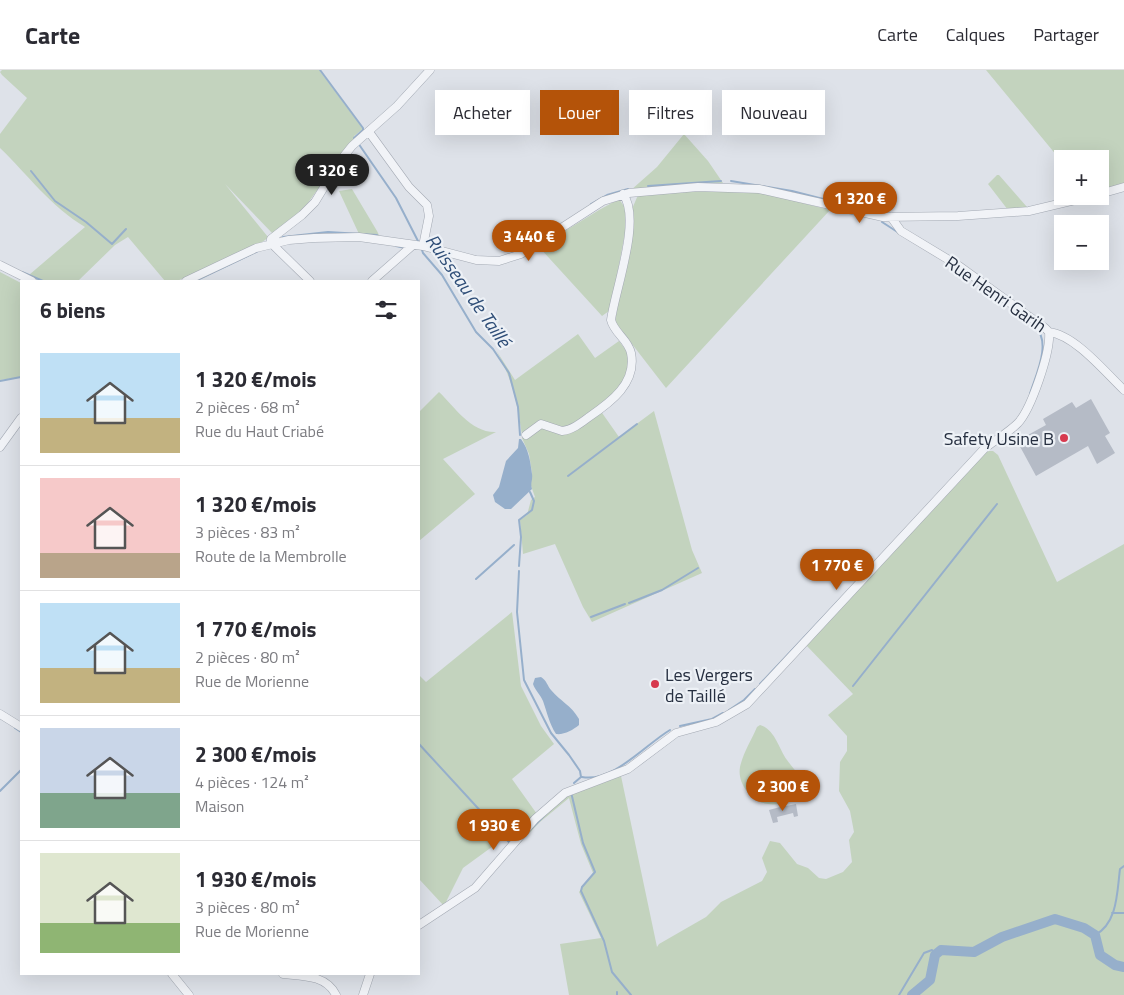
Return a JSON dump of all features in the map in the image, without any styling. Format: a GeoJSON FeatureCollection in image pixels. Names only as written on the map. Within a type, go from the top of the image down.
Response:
{"type":"FeatureCollection","features":[{"type":"Feature","properties":{"kind":"street"},"geometry":{"type":"LineString","coordinates":[[271,244],[271,239],[302,215],[315,202],[340,161],[352,146],[397,106],[430,70]]}},
{"type":"Feature","properties":{"kind":"street"},"geometry":{"type":"LineString","coordinates":[[369,132],[409,187],[427,205],[429,211],[419,246],[373,280]]}},
{"type":"Feature","properties":{"kind":"street"},"geometry":{"type":"LineString","coordinates":[[188,280],[256,248],[289,240],[334,237],[359,237],[419,246],[482,260],[500,261],[520,254],[603,201],[623,194],[698,187],[740,187],[780,193],[860,213],[891,217],[958,216],[1029,211],[1054,205]]}},
{"type":"Feature","properties":{"kind":"street"},"geometry":{"type":"LineString","coordinates":[[1109,192],[1124,188]]}},
{"type":"Feature","properties":{"kind":"street"},"geometry":{"type":"LineString","coordinates":[[526,435],[541,424],[562,431],[580,424],[610,402],[627,381],[631,353],[626,341],[613,326],[611,320],[629,226],[628,203],[623,194]]}},
{"type":"Feature","properties":{"kind":"street","name":"Rue Henri Garih"},"geometry":{"type":"LineString","coordinates":[[891,217],[901,231],[959,266],[1049,332],[1061,334],[1073,342],[1124,390]]}},
{"type":"Feature","properties":{"kind":"street"},"geometry":{"type":"LineString","coordinates":[[271,244],[309,280]]}},
{"type":"Feature","properties":{"kind":"street"},"geometry":{"type":"LineString","coordinates":[[0,265],[30,280]]}},
{"type":"Feature","properties":{"kind":"street"},"geometry":{"type":"LineString","coordinates":[[420,924],[475,888],[535,819],[565,793],[628,769],[676,733],[716,722],[747,704],[984,449],[1023,417],[1030,404],[1039,377],[1049,332]]}},
{"type":"Feature","properties":{"kind":"street"},"geometry":{"type":"LineString","coordinates":[[0,446],[20,419]]}},
{"type":"Feature","properties":{"kind":"street"},"geometry":{"type":"LineString","coordinates":[[0,714],[20,726]]}},
{"type":"Feature","properties":{"kind":"street"},"geometry":{"type":"LineString","coordinates":[[173,975],[189,995]]}},
{"type":"Feature","properties":{"kind":"street"},"geometry":{"type":"LineString","coordinates":[[290,975],[320,979],[327,982],[336,995]]}},
{"type":"Feature","properties":{"kind":"street"},"geometry":{"type":"LineString","coordinates":[[363,995],[370,975]]}},
{"type":"Feature","properties":{"kind":"green space"},"geometry":{"type":"Polygon","coordinates":[[[2,70],[319,70],[363,129],[354,136],[354,139],[305,207],[273,234],[225,184],[268,237],[254,247],[179,280],[164,280],[128,237],[115,245],[79,280],[41,280],[29,275],[85,227],[61,210],[0,148],[0,134],[27,98],[0,72],[2,70]]]}},
{"type":"Feature","properties":{"kind":"green space"},"geometry":{"type":"Polygon","coordinates":[[[986,70],[1124,70],[1124,183],[1109,187],[1109,150],[1054,150],[1054,152],[986,70]]]}},
{"type":"Feature","properties":{"kind":"green space"},"geometry":{"type":"Polygon","coordinates":[[[685,135],[708,161],[723,183],[631,190],[657,167],[685,135]]]}},
{"type":"Feature","properties":{"kind":"green space"},"geometry":{"type":"Polygon","coordinates":[[[997,175],[1027,207],[1008,210],[988,184],[997,175]]]}},
{"type":"Feature","properties":{"kind":"green space"},"geometry":{"type":"Polygon","coordinates":[[[352,189],[380,237],[359,234],[339,191],[352,189]]]}},
{"type":"Feature","properties":{"kind":"green space"},"geometry":{"type":"Polygon","coordinates":[[[714,190],[763,193],[830,210],[666,388],[615,322],[632,209],[638,195],[714,190]]]}},
{"type":"Feature","properties":{"kind":"green space"},"geometry":{"type":"Polygon","coordinates":[[[619,199],[626,209],[625,233],[612,302],[609,311],[602,316],[539,247],[619,199]]]}},
{"type":"Feature","properties":{"kind":"green space"},"geometry":{"type":"Polygon","coordinates":[[[0,272],[20,282],[20,377],[0,380],[0,272]]]}},
{"type":"Feature","properties":{"kind":"green space"},"geometry":{"type":"Polygon","coordinates":[[[578,334],[595,358],[619,341],[628,353],[629,375],[600,410],[619,437],[654,411],[692,550],[702,573],[592,622],[583,607],[555,544],[523,554],[520,520],[527,515],[531,500],[535,497],[530,483],[532,473],[529,454],[522,438],[527,437],[525,434],[522,435],[513,391],[496,350],[515,380],[578,334]]]}},
{"type":"Feature","properties":{"kind":"green space"},"geometry":{"type":"Polygon","coordinates":[[[439,392],[471,424],[487,431],[496,432],[443,459],[475,494],[420,540],[420,411],[439,392]]]}},
{"type":"Feature","properties":{"kind":"green space"},"geometry":{"type":"Polygon","coordinates":[[[987,451],[993,451],[998,455],[1057,582],[1124,544],[1124,967],[1117,965],[1124,968],[1124,995],[569,995],[560,944],[601,938],[579,892],[593,873],[581,844],[569,798],[540,822],[514,849],[541,819],[568,796],[621,776],[657,947],[659,944],[706,917],[721,902],[762,881],[767,872],[762,858],[770,841],[780,843],[797,864],[808,868],[819,878],[826,879],[843,872],[852,862],[849,840],[854,832],[850,811],[839,791],[840,762],[847,751],[847,736],[828,715],[853,694],[806,645],[987,451]],[[1094,934],[1100,956],[1114,965],[1100,955],[1097,938],[1094,934]]]}},
{"type":"Feature","properties":{"kind":"green space"},"geometry":{"type":"Polygon","coordinates":[[[512,612],[521,686],[541,726],[554,744],[512,779],[537,814],[463,868],[444,906],[420,880],[420,676],[426,682],[512,612]]]}},
{"type":"Feature","properties":{"kind":"green space"},"geometry":{"type":"Polygon","coordinates":[[[760,725],[773,735],[787,760],[811,788],[811,794],[792,801],[768,804],[756,800],[746,791],[741,779],[740,767],[757,727],[760,725]]]}},
{"type":"Feature","properties":{"kind":"water"},"geometry":{"type":"Polygon","coordinates":[[[519,439],[524,443],[529,456],[532,489],[511,509],[505,509],[495,502],[493,495],[499,487],[506,461],[518,448],[519,439]]]}},
{"type":"Feature","properties":{"kind":"water"},"geometry":{"type":"Polygon","coordinates":[[[541,677],[554,694],[573,710],[579,719],[579,725],[574,729],[556,734],[543,701],[533,684],[535,678],[541,677]]]}},
{"type":"Feature","properties":{"kind":"building","name":"Safety Usine B"},"geometry":{"type":"Polygon","coordinates":[[[1091,399],[1110,433],[1105,436],[1115,453],[1097,464],[1088,446],[1036,476],[1017,441],[1046,425],[1043,419],[1072,402],[1076,408],[1091,399]]]}},
{"type":"Feature","properties":{"kind":"building"},"geometry":{"type":"Polygon","coordinates":[[[796,804],[798,816],[794,817],[793,813],[777,817],[778,822],[773,823],[769,810],[781,805],[796,804]]]}},
{"type":"Feature","properties":{"kind":"waterway","name":"Ruisseau de Taillé"},"geometry":{"type":"LineString","coordinates":[[320,70],[363,128],[354,138]]}},
{"type":"Feature","properties":{"kind":"waterway","name":"Ruisseau de Taillé"},"geometry":{"type":"LineString","coordinates":[[358,143],[396,198],[419,243]]}},
{"type":"Feature","properties":{"kind":"waterway"},"geometry":{"type":"LineString","coordinates":[[31,171],[55,201],[86,222],[112,244],[126,229]]}},
{"type":"Feature","properties":{"kind":"waterway"},"geometry":{"type":"LineString","coordinates":[[648,186],[721,181]]}},
{"type":"Feature","properties":{"kind":"waterway"},"geometry":{"type":"LineString","coordinates":[[731,181],[792,191],[835,202]]}},
{"type":"Feature","properties":{"kind":"waterway"},"geometry":{"type":"LineString","coordinates":[[591,204],[607,195],[628,189]]}},
{"type":"Feature","properties":{"kind":"waterway"},"geometry":{"type":"LineString","coordinates":[[882,222],[899,233]]}},
{"type":"Feature","properties":{"kind":"waterway"},"geometry":{"type":"LineString","coordinates":[[283,237],[328,232],[377,235]]}},
{"type":"Feature","properties":{"kind":"waterway"},"geometry":{"type":"LineString","coordinates":[[396,246],[405,248]]}},
{"type":"Feature","properties":{"kind":"waterway","name":"Ruisseau de Taillé"},"geometry":{"type":"LineString","coordinates":[[421,247],[423,253],[442,275],[476,332],[493,349],[509,373],[518,407],[520,435]]}},
{"type":"Feature","properties":{"kind":"waterway"},"geometry":{"type":"LineString","coordinates":[[197,280],[258,251]]}},
{"type":"Feature","properties":{"kind":"waterway"},"geometry":{"type":"LineString","coordinates":[[22,272],[41,280]]}},
{"type":"Feature","properties":{"kind":"waterway"},"geometry":{"type":"LineString","coordinates":[[1030,394],[1039,368],[1042,350],[1040,333],[1035,326]]}},
{"type":"Feature","properties":{"kind":"waterway"},"geometry":{"type":"LineString","coordinates":[[0,381],[20,377]]}},
{"type":"Feature","properties":{"kind":"waterway"},"geometry":{"type":"LineString","coordinates":[[568,476],[637,424]]}},
{"type":"Feature","properties":{"kind":"waterway","name":"Ruisseau de Taillé"},"geometry":{"type":"LineString","coordinates":[[519,566],[521,537],[519,520],[532,510],[534,501],[530,492]]}},
{"type":"Feature","properties":{"kind":"waterway"},"geometry":{"type":"LineString","coordinates":[[853,686],[997,504]]}},
{"type":"Feature","properties":{"kind":"waterway"},"geometry":{"type":"LineString","coordinates":[[476,579],[514,545]]}},
{"type":"Feature","properties":{"kind":"waterway"},"geometry":{"type":"LineString","coordinates":[[629,603],[662,590],[698,568]]}},
{"type":"Feature","properties":{"kind":"waterway","name":"Ruisseau de Taillé"},"geometry":{"type":"LineString","coordinates":[[519,571],[517,612],[524,680],[551,733],[580,771],[581,777],[574,783]]}},
{"type":"Feature","properties":{"kind":"waterway"},"geometry":{"type":"LineString","coordinates":[[760,684],[844,595]]}},
{"type":"Feature","properties":{"kind":"waterway"},"geometry":{"type":"LineString","coordinates":[[591,617],[625,604]]}},
{"type":"Feature","properties":{"kind":"waterway"},"geometry":{"type":"LineString","coordinates":[[729,710],[744,700],[755,689]]}},
{"type":"Feature","properties":{"kind":"waterway"},"geometry":{"type":"LineString","coordinates":[[680,726],[712,719],[723,713]]}},
{"type":"Feature","properties":{"kind":"waterway"},"geometry":{"type":"LineString","coordinates":[[15,728],[20,731]]}},
{"type":"Feature","properties":{"kind":"waterway"},"geometry":{"type":"LineString","coordinates":[[582,777],[594,777],[617,768],[670,730]]}},
{"type":"Feature","properties":{"kind":"waterway"},"geometry":{"type":"LineString","coordinates":[[420,745],[509,842]]}},
{"type":"Feature","properties":{"kind":"waterway"},"geometry":{"type":"LineString","coordinates":[[0,791],[20,771]]}},
{"type":"Feature","properties":{"kind":"waterway","name":"Ruisseau de Taillé"},"geometry":{"type":"LineString","coordinates":[[571,792],[583,843],[595,872],[582,887],[581,891],[604,941],[612,972],[631,995]]}},
{"type":"Feature","properties":{"kind":"waterway"},"geometry":{"type":"LineString","coordinates":[[532,828],[546,814]]}},
{"type":"Feature","properties":{"kind":"waterway"},"geometry":{"type":"LineString","coordinates":[[1095,935],[1103,930],[1112,915],[1117,896],[1120,869],[1124,866]]}},
{"type":"Feature","properties":{"kind":"waterway"},"geometry":{"type":"LineString","coordinates":[[1112,913],[1124,913]]}},
{"type":"Feature","properties":{"kind":"waterway"},"geometry":{"type":"LineString","coordinates":[[912,995],[930,980],[935,955],[941,950],[974,952],[1002,937],[1055,919],[1084,928],[1095,935],[1100,955],[1115,965],[1124,967]]}},
{"type":"Feature","properties":{"kind":"waterway"},"geometry":{"type":"LineString","coordinates":[[899,995],[924,953],[932,950],[937,953]]}},
{"type":"Feature","properties":{"kind":"place","name":"Safety Usine B"},"geometry":{"type":"Point","coordinates":[1064,438]}},
{"type":"Feature","properties":{"kind":"place","name":"Les Vergers de Taillé"},"geometry":{"type":"Point","coordinates":[655,684]}}]}
